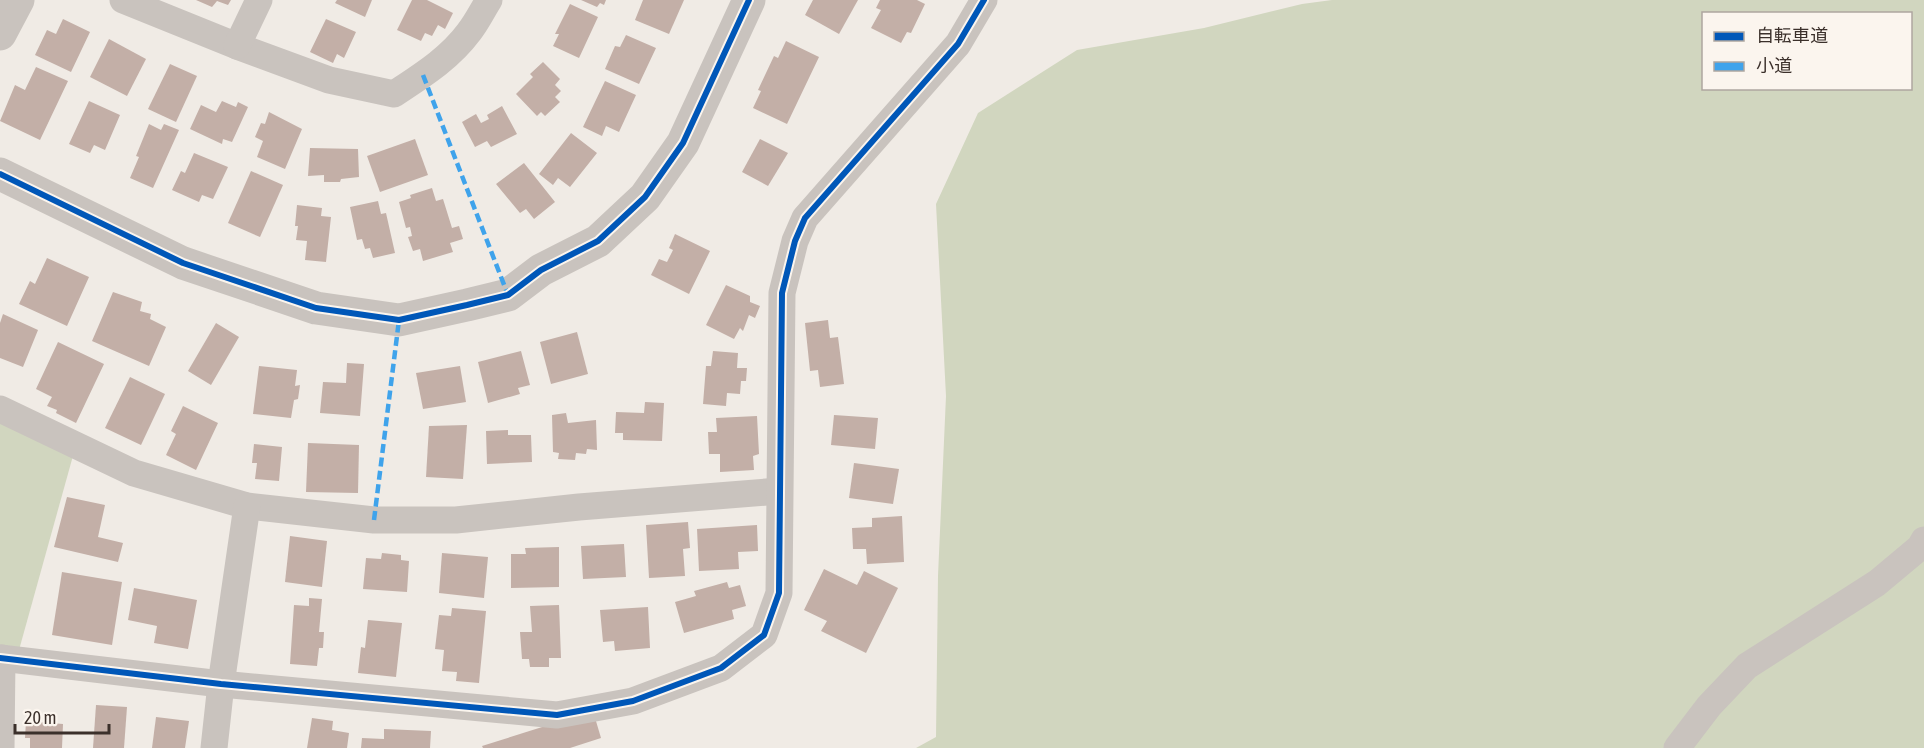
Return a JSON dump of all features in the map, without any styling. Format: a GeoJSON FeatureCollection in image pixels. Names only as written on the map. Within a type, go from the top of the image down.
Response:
{"type":"FeatureCollection","features":[{"type":"Feature","properties":{"kind":"street"},"geometry":{"type":"LineString","coordinates":[[0,34],[18,0]]}},
{"type":"Feature","properties":{"kind":"street"},"geometry":{"type":"LineString","coordinates":[[123,0],[329,80],[393,94],[423,75],[451,53],[470,31],[489,0]]}},
{"type":"Feature","properties":{"kind":"street"},"geometry":{"type":"LineString","coordinates":[[237,46],[259,0]]}},
{"type":"Feature","properties":{"kind":"street"},"geometry":{"type":"LineString","coordinates":[[0,174],[183,263],[316,308],[399,320],[467,305],[508,295],[541,270],[598,241],[645,197],[683,143],[749,0]]}},
{"type":"Feature","properties":{"kind":"street"},"geometry":{"type":"LineString","coordinates":[[1,748],[1,658],[221,684],[557,715],[633,701],[721,668],[764,635],[779,593],[782,293],[795,241],[805,218],[958,44],[984,0]]}},
{"type":"Feature","properties":{"kind":"street"},"geometry":{"type":"LineString","coordinates":[[0,409],[134,473],[247,506],[374,520],[456,520],[579,507],[779,491]]}},
{"type":"Feature","properties":{"kind":"street"},"geometry":{"type":"LineString","coordinates":[[214,748],[247,506]]}},
{"type":"Feature","properties":{"kind":"street"},"geometry":{"type":"LineString","coordinates":[[1677,748],[1709,706],[1747,666],[1877,583],[1920,547],[1924,540]]}},
{"type":"Feature","properties":{"kind":"green space"},"geometry":{"type":"Polygon","coordinates":[[[1332,0],[1924,0],[1924,748],[916,748],[936,737],[938,576],[946,396],[936,204],[978,113],[1077,50],[1204,28],[1302,4],[1332,0]]]}},
{"type":"Feature","properties":{"kind":"green space"},"geometry":{"type":"Polygon","coordinates":[[[0,410],[76,445],[19,650],[0,649],[0,410]]]}},
{"type":"Feature","properties":{"kind":"building"},"geometry":{"type":"Polygon","coordinates":[[[196,0],[231,0],[228,5],[217,1],[212,7],[196,0]]]}},
{"type":"Feature","properties":{"kind":"building"},"geometry":{"type":"Polygon","coordinates":[[[337,0],[372,0],[365,17],[335,3],[337,0]]]}},
{"type":"Feature","properties":{"kind":"building"},"geometry":{"type":"Polygon","coordinates":[[[412,0],[427,0],[453,13],[445,29],[438,25],[432,36],[425,33],[421,41],[397,30],[412,0]]]}},
{"type":"Feature","properties":{"kind":"building"},"geometry":{"type":"Polygon","coordinates":[[[581,0],[606,0],[604,5],[600,3],[597,7],[581,0]]]}},
{"type":"Feature","properties":{"kind":"building"},"geometry":{"type":"Polygon","coordinates":[[[643,0],[684,0],[669,34],[635,20],[643,0]]]}},
{"type":"Feature","properties":{"kind":"building"},"geometry":{"type":"Polygon","coordinates":[[[813,0],[858,0],[839,34],[805,15],[813,0]]]}},
{"type":"Feature","properties":{"kind":"building"},"geometry":{"type":"Polygon","coordinates":[[[880,0],[917,0],[925,4],[911,33],[907,32],[901,43],[871,28],[881,10],[876,8],[880,0]]]}},
{"type":"Feature","properties":{"kind":"building"},"geometry":{"type":"Polygon","coordinates":[[[570,4],[598,17],[579,58],[553,46],[559,34],[555,34],[570,4]]]}},
{"type":"Feature","properties":{"kind":"building"},"geometry":{"type":"Polygon","coordinates":[[[63,19],[90,32],[71,72],[35,55],[47,30],[56,34],[63,19]]]}},
{"type":"Feature","properties":{"kind":"building"},"geometry":{"type":"Polygon","coordinates":[[[326,19],[356,32],[344,58],[337,54],[333,63],[310,52],[326,19]]]}},
{"type":"Feature","properties":{"kind":"building"},"geometry":{"type":"Polygon","coordinates":[[[626,35],[656,48],[639,84],[605,69],[615,46],[620,47],[626,35]]]}},
{"type":"Feature","properties":{"kind":"building"},"geometry":{"type":"Polygon","coordinates":[[[109,39],[146,59],[127,96],[90,77],[109,39]]]}},
{"type":"Feature","properties":{"kind":"building"},"geometry":{"type":"Polygon","coordinates":[[[786,41],[819,57],[787,124],[753,108],[761,91],[758,90],[774,56],[778,58],[786,41]]]}},
{"type":"Feature","properties":{"kind":"building"},"geometry":{"type":"Polygon","coordinates":[[[543,62],[560,79],[555,85],[561,91],[555,97],[560,102],[545,116],[541,112],[537,116],[516,94],[533,77],[530,74],[543,62]]]}},
{"type":"Feature","properties":{"kind":"building"},"geometry":{"type":"Polygon","coordinates":[[[170,64],[197,76],[176,122],[148,109],[170,64]]]}},
{"type":"Feature","properties":{"kind":"building"},"geometry":{"type":"Polygon","coordinates":[[[36,67],[68,81],[40,140],[0,121],[15,85],[25,90],[36,67]]]}},
{"type":"Feature","properties":{"kind":"building"},"geometry":{"type":"Polygon","coordinates":[[[605,81],[636,95],[619,132],[606,126],[602,136],[583,127],[605,81]]]}},
{"type":"Feature","properties":{"kind":"building"},"geometry":{"type":"Polygon","coordinates":[[[89,101],[120,115],[105,150],[94,145],[90,153],[69,144],[89,101]]]}},
{"type":"Feature","properties":{"kind":"building"},"geometry":{"type":"Polygon","coordinates":[[[222,101],[236,107],[238,102],[248,107],[232,142],[223,139],[222,144],[190,129],[201,105],[216,112],[222,101]]]}},
{"type":"Feature","properties":{"kind":"building"},"geometry":{"type":"Polygon","coordinates":[[[502,106],[517,134],[491,147],[487,141],[475,147],[462,122],[476,114],[481,123],[489,119],[487,115],[502,106]]]}},
{"type":"Feature","properties":{"kind":"building"},"geometry":{"type":"Polygon","coordinates":[[[269,112],[302,129],[285,169],[257,157],[263,141],[255,137],[261,123],[265,124],[269,112]]]}},
{"type":"Feature","properties":{"kind":"building"},"geometry":{"type":"Polygon","coordinates":[[[149,124],[161,130],[164,124],[179,130],[153,188],[130,178],[149,124]]]}},
{"type":"Feature","properties":{"kind":"building"},"geometry":{"type":"Polygon","coordinates":[[[571,133],[597,153],[570,187],[558,178],[553,185],[539,174],[571,133]]]}},
{"type":"Feature","properties":{"kind":"building"},"geometry":{"type":"Polygon","coordinates":[[[415,139],[428,175],[380,192],[367,156],[415,139]]]}},
{"type":"Feature","properties":{"kind":"building"},"geometry":{"type":"Polygon","coordinates":[[[760,139],[788,153],[768,186],[742,172],[760,139]]]}},
{"type":"Feature","properties":{"kind":"building"},"geometry":{"type":"Polygon","coordinates":[[[310,148],[358,149],[359,177],[341,179],[340,182],[324,182],[324,175],[308,176],[310,148]]]}},
{"type":"Feature","properties":{"kind":"building"},"geometry":{"type":"Polygon","coordinates":[[[194,153],[228,167],[213,199],[202,195],[199,202],[172,190],[181,171],[185,173],[194,153]]]}},
{"type":"Feature","properties":{"kind":"building"},"geometry":{"type":"Polygon","coordinates":[[[524,163],[555,202],[534,219],[526,209],[520,213],[496,184],[524,163]]]}},
{"type":"Feature","properties":{"kind":"building"},"geometry":{"type":"Polygon","coordinates":[[[251,171],[283,185],[260,237],[228,223],[251,171]]]}},
{"type":"Feature","properties":{"kind":"building"},"geometry":{"type":"Polygon","coordinates":[[[432,188],[436,201],[443,199],[452,228],[459,226],[463,239],[450,243],[453,252],[423,261],[420,249],[413,251],[408,237],[412,236],[410,227],[406,228],[399,202],[411,198],[410,195],[432,188]]]}},
{"type":"Feature","properties":{"kind":"building"},"geometry":{"type":"Polygon","coordinates":[[[378,201],[381,214],[386,213],[395,253],[373,258],[370,248],[365,249],[362,239],[357,240],[350,207],[378,201]]]}},
{"type":"Feature","properties":{"kind":"building"},"geometry":{"type":"Polygon","coordinates":[[[297,205],[322,208],[321,216],[331,217],[326,262],[305,260],[307,241],[296,240],[297,205]]]}},
{"type":"Feature","properties":{"kind":"building"},"geometry":{"type":"Polygon","coordinates":[[[675,234],[710,251],[689,294],[651,275],[659,259],[667,262],[673,250],[669,248],[675,234]]]}},
{"type":"Feature","properties":{"kind":"building"},"geometry":{"type":"Polygon","coordinates":[[[47,258],[89,277],[67,326],[19,304],[30,281],[35,284],[47,258]]]}},
{"type":"Feature","properties":{"kind":"building"},"geometry":{"type":"Polygon","coordinates":[[[726,285],[750,296],[750,302],[760,306],[755,318],[749,315],[743,331],[740,328],[734,339],[706,325],[726,285]]]}},
{"type":"Feature","properties":{"kind":"building"},"geometry":{"type":"Polygon","coordinates":[[[113,292],[142,302],[140,311],[151,314],[150,319],[166,327],[149,366],[92,341],[113,292]]]}},
{"type":"Feature","properties":{"kind":"building"},"geometry":{"type":"Polygon","coordinates":[[[3,314],[38,330],[23,367],[0,358],[0,323],[3,314]]]}},
{"type":"Feature","properties":{"kind":"building"},"geometry":{"type":"Polygon","coordinates":[[[828,320],[830,338],[838,337],[844,384],[820,387],[818,370],[810,371],[805,323],[828,320]]]}},
{"type":"Feature","properties":{"kind":"building"},"geometry":{"type":"Polygon","coordinates":[[[216,323],[239,337],[211,385],[188,371],[216,323]]]}},
{"type":"Feature","properties":{"kind":"building"},"geometry":{"type":"Polygon","coordinates":[[[577,332],[588,374],[551,384],[540,342],[577,332]]]}},
{"type":"Feature","properties":{"kind":"building"},"geometry":{"type":"Polygon","coordinates":[[[58,342],[104,364],[76,423],[47,406],[52,397],[36,389],[58,342]]]}},
{"type":"Feature","properties":{"kind":"building"},"geometry":{"type":"Polygon","coordinates":[[[521,351],[530,385],[518,388],[520,394],[488,403],[478,362],[521,351]]]}},
{"type":"Feature","properties":{"kind":"building"},"geometry":{"type":"Polygon","coordinates":[[[713,351],[738,353],[737,368],[747,368],[746,381],[741,381],[740,394],[727,393],[726,406],[703,404],[706,366],[711,366],[713,351]]]}},
{"type":"Feature","properties":{"kind":"building"},"geometry":{"type":"Polygon","coordinates":[[[347,363],[364,364],[360,416],[320,413],[323,382],[346,383],[347,363]]]}},
{"type":"Feature","properties":{"kind":"building"},"geometry":{"type":"Polygon","coordinates":[[[259,366],[297,370],[295,386],[300,385],[298,399],[294,400],[291,418],[253,414],[259,366]]]}},
{"type":"Feature","properties":{"kind":"building"},"geometry":{"type":"Polygon","coordinates":[[[460,366],[466,402],[423,409],[416,373],[460,366]]]}},
{"type":"Feature","properties":{"kind":"building"},"geometry":{"type":"Polygon","coordinates":[[[130,377],[165,394],[141,445],[105,428],[130,377]]]}},
{"type":"Feature","properties":{"kind":"building"},"geometry":{"type":"Polygon","coordinates":[[[645,402],[664,403],[662,441],[623,440],[623,433],[615,433],[616,412],[644,413],[645,402]]]}},
{"type":"Feature","properties":{"kind":"building"},"geometry":{"type":"Polygon","coordinates":[[[183,406],[218,423],[196,470],[166,455],[176,434],[171,431],[183,406]]]}},
{"type":"Feature","properties":{"kind":"building"},"geometry":{"type":"Polygon","coordinates":[[[566,413],[568,423],[596,420],[597,450],[587,449],[586,454],[576,453],[575,460],[558,459],[559,453],[553,452],[552,415],[566,413]]]}},
{"type":"Feature","properties":{"kind":"building"},"geometry":{"type":"Polygon","coordinates":[[[834,415],[878,418],[875,449],[831,445],[834,415]]]}},
{"type":"Feature","properties":{"kind":"building"},"geometry":{"type":"Polygon","coordinates":[[[757,416],[759,454],[753,456],[754,470],[720,472],[720,454],[709,454],[708,432],[717,432],[716,418],[757,416]]]}},
{"type":"Feature","properties":{"kind":"building"},"geometry":{"type":"Polygon","coordinates":[[[467,425],[463,479],[426,477],[429,426],[467,425]]]}},
{"type":"Feature","properties":{"kind":"building"},"geometry":{"type":"Polygon","coordinates":[[[508,430],[508,435],[531,435],[532,462],[487,464],[486,431],[508,430]]]}},
{"type":"Feature","properties":{"kind":"building"},"geometry":{"type":"Polygon","coordinates":[[[308,443],[359,445],[358,493],[306,492],[308,443]]]}},
{"type":"Feature","properties":{"kind":"building"},"geometry":{"type":"Polygon","coordinates":[[[254,444],[282,447],[279,481],[255,479],[257,463],[252,463],[254,444]]]}},
{"type":"Feature","properties":{"kind":"building"},"geometry":{"type":"Polygon","coordinates":[[[854,463],[899,469],[893,504],[849,498],[854,463]]]}},
{"type":"Feature","properties":{"kind":"building"},"geometry":{"type":"Polygon","coordinates":[[[67,497],[105,505],[98,537],[123,543],[118,562],[54,547],[67,497]]]}},
{"type":"Feature","properties":{"kind":"building"},"geometry":{"type":"Polygon","coordinates":[[[902,516],[904,562],[867,564],[866,549],[853,549],[852,528],[872,527],[872,518],[902,516]]]}},
{"type":"Feature","properties":{"kind":"building"},"geometry":{"type":"Polygon","coordinates":[[[688,522],[690,548],[683,549],[685,576],[649,578],[646,525],[688,522]]]}},
{"type":"Feature","properties":{"kind":"building"},"geometry":{"type":"Polygon","coordinates":[[[757,525],[758,551],[738,552],[739,569],[699,571],[697,529],[757,525]]]}},
{"type":"Feature","properties":{"kind":"building"},"geometry":{"type":"Polygon","coordinates":[[[290,536],[327,541],[322,587],[285,582],[290,536]]]}},
{"type":"Feature","properties":{"kind":"building"},"geometry":{"type":"Polygon","coordinates":[[[624,544],[626,577],[583,579],[581,546],[624,544]]]}},
{"type":"Feature","properties":{"kind":"building"},"geometry":{"type":"Polygon","coordinates":[[[559,547],[559,587],[511,588],[511,554],[526,554],[525,548],[559,547]]]}},
{"type":"Feature","properties":{"kind":"building"},"geometry":{"type":"Polygon","coordinates":[[[382,553],[401,555],[401,560],[409,561],[407,592],[363,589],[366,558],[381,559],[382,553]]]}},
{"type":"Feature","properties":{"kind":"building"},"geometry":{"type":"Polygon","coordinates":[[[442,553],[488,557],[484,598],[439,593],[442,553]]]}},
{"type":"Feature","properties":{"kind":"building"},"geometry":{"type":"Polygon","coordinates":[[[824,569],[857,585],[864,571],[898,588],[866,653],[821,631],[827,621],[804,610],[824,569]]]}},
{"type":"Feature","properties":{"kind":"building"},"geometry":{"type":"Polygon","coordinates":[[[62,572],[122,582],[112,645],[52,635],[62,572]]]}},
{"type":"Feature","properties":{"kind":"building"},"geometry":{"type":"Polygon","coordinates":[[[727,582],[729,588],[740,585],[746,606],[732,610],[734,619],[684,633],[675,602],[696,596],[694,591],[727,582]]]}},
{"type":"Feature","properties":{"kind":"building"},"geometry":{"type":"Polygon","coordinates":[[[134,588],[197,600],[188,649],[154,643],[157,626],[128,620],[134,588]]]}},
{"type":"Feature","properties":{"kind":"building"},"geometry":{"type":"Polygon","coordinates":[[[309,598],[322,599],[319,632],[324,632],[323,648],[319,648],[317,666],[290,664],[294,605],[309,606],[309,598]]]}},
{"type":"Feature","properties":{"kind":"building"},"geometry":{"type":"Polygon","coordinates":[[[559,605],[561,658],[549,658],[549,667],[530,667],[529,659],[522,659],[520,632],[532,632],[530,606],[559,605]]]}},
{"type":"Feature","properties":{"kind":"building"},"geometry":{"type":"Polygon","coordinates":[[[648,607],[650,648],[615,651],[614,641],[603,642],[600,610],[648,607]]]}},
{"type":"Feature","properties":{"kind":"building"},"geometry":{"type":"Polygon","coordinates":[[[452,608],[486,611],[479,683],[456,681],[457,672],[442,671],[444,650],[435,649],[439,615],[451,616],[452,608]]]}},
{"type":"Feature","properties":{"kind":"building"},"geometry":{"type":"Polygon","coordinates":[[[368,620],[402,623],[396,677],[358,673],[361,647],[365,648],[368,620]]]}},
{"type":"Feature","properties":{"kind":"building"},"geometry":{"type":"Polygon","coordinates":[[[96,705],[127,707],[124,748],[93,748],[96,705]]]}},
{"type":"Feature","properties":{"kind":"building"},"geometry":{"type":"Polygon","coordinates":[[[593,711],[601,738],[570,748],[483,748],[482,746],[593,711]]]}},
{"type":"Feature","properties":{"kind":"building"},"geometry":{"type":"Polygon","coordinates":[[[156,717],[189,721],[185,748],[152,748],[156,717]]]}},
{"type":"Feature","properties":{"kind":"building"},"geometry":{"type":"Polygon","coordinates":[[[312,718],[333,721],[332,730],[349,733],[347,748],[307,748],[312,718]]]}},
{"type":"Feature","properties":{"kind":"building"},"geometry":{"type":"Polygon","coordinates":[[[26,721],[63,724],[62,748],[30,748],[30,738],[25,738],[26,721]]]}},
{"type":"Feature","properties":{"kind":"building"},"geometry":{"type":"Polygon","coordinates":[[[384,729],[431,731],[430,748],[361,748],[362,738],[384,739],[384,729]]]}},
{"type":"Feature","properties":{"kind":"marked path"},"geometry":{"type":"LineString","coordinates":[[423,75],[508,295]]}},
{"type":"Feature","properties":{"kind":"marked path"},"geometry":{"type":"LineString","coordinates":[[374,520],[399,320]]}},
{"type":"Feature","properties":{"kind":"cycle path"},"geometry":{"type":"LineString","coordinates":[[0,174],[183,263],[316,308],[399,320],[467,305],[508,295],[541,270],[598,241],[645,197],[683,143],[749,0]]}},
{"type":"Feature","properties":{"kind":"cycle path"},"geometry":{"type":"LineString","coordinates":[[0,658],[221,684],[557,715],[633,701],[721,668],[764,635],[779,593],[782,293],[795,241],[805,218],[958,44],[984,0]]}}]}
